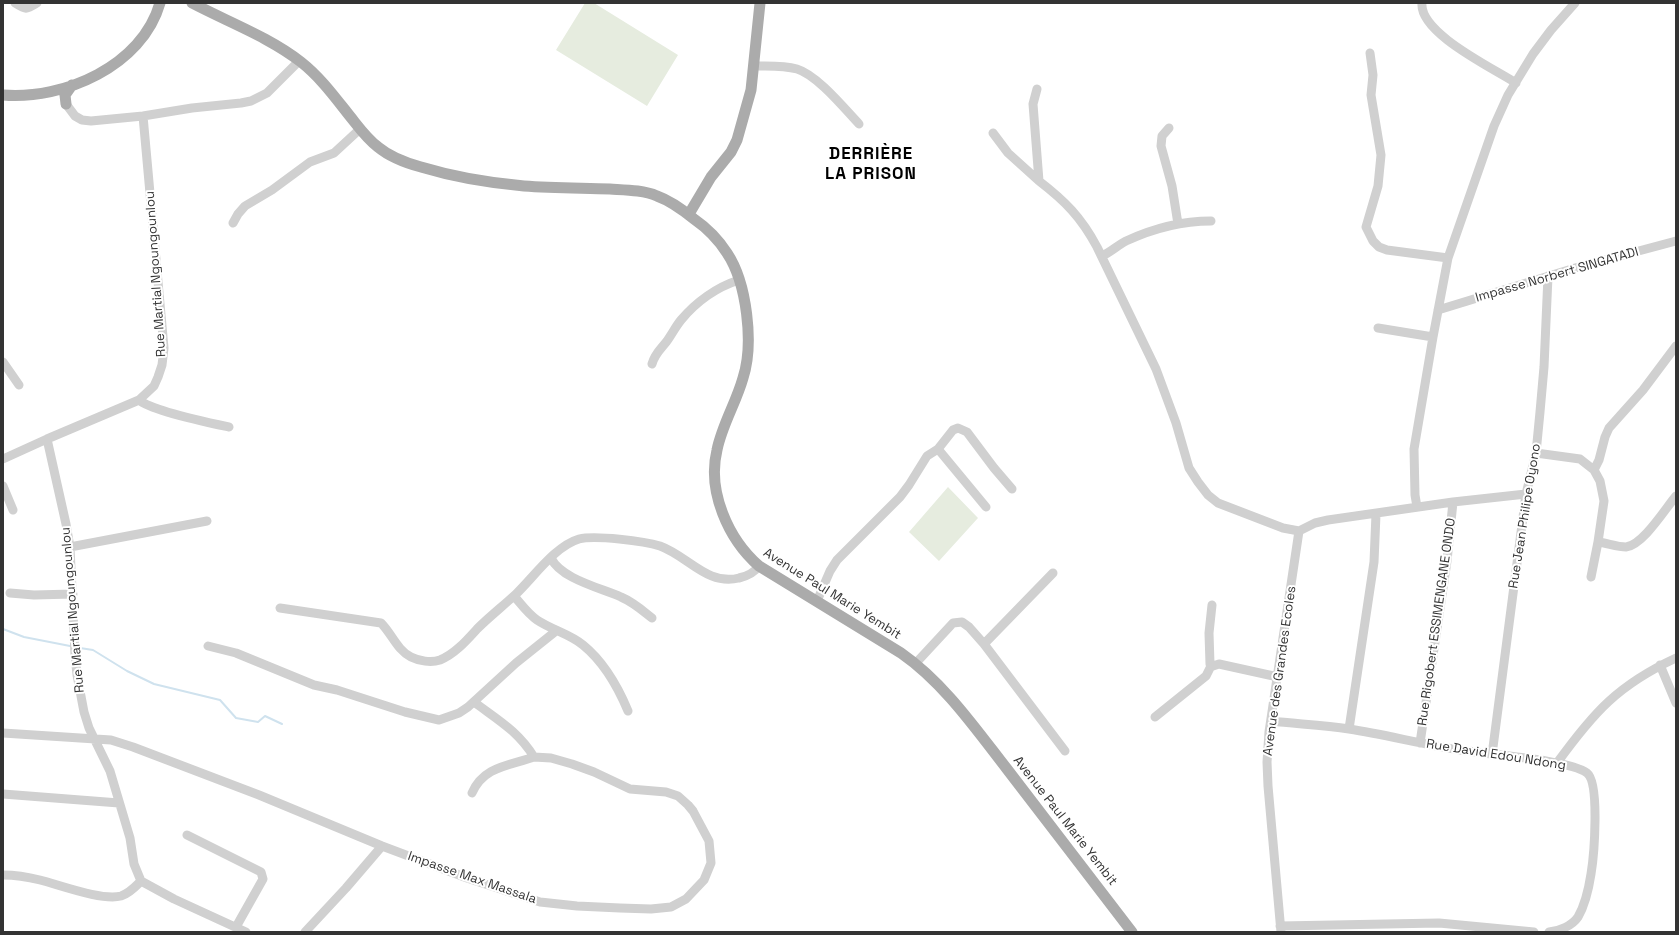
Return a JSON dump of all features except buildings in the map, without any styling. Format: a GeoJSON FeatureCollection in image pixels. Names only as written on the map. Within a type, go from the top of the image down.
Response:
{"type":"FeatureCollection","features":[{"type":"Feature","properties":{"kind":"main road"},"geometry":{"type":"LineString","coordinates":[[3,95],[30,95],[50,92],[72,85],[107,68],[133,49],[151,26],[160,3]]}},
{"type":"Feature","properties":{"kind":"main road","name":"Avenue Paul Marie Yembit"},"geometry":{"type":"LineString","coordinates":[[192,3],[288,52],[321,81],[371,141],[386,152],[409,164],[458,176],[525,186],[635,191],[657,196],[688,214],[705,227],[716,238],[728,254],[734,267],[739,280],[744,302],[747,327],[746,367],[737,397],[717,447],[714,476],[719,499],[732,532],[740,546],[759,566],[817,601],[915,664],[940,686],[1132,932]]}},
{"type":"Feature","properties":{"kind":"main road"},"geometry":{"type":"LineString","coordinates":[[688,214],[711,177],[731,152],[737,140],[751,90],[760,3]]}},
{"type":"Feature","properties":{"kind":"main road"},"geometry":{"type":"LineString","coordinates":[[66,104],[65,95],[72,85]]}},
{"type":"Feature","properties":{"kind":"main road"},"geometry":{"type":"LineString","coordinates":[[50,92],[58,96],[66,104]]}},
{"type":"Feature","properties":{"kind":"street"},"geometry":{"type":"LineString","coordinates":[[15,3],[25,9],[37,3]]}},
{"type":"Feature","properties":{"kind":"street"},"geometry":{"type":"LineString","coordinates":[[1422,3],[1422,9],[1426,20],[1449,42],[1516,82]]}},
{"type":"Feature","properties":{"kind":"street"},"geometry":{"type":"LineString","coordinates":[[1418,507],[1415,495],[1414,449],[1448,258],[1494,126],[1508,95],[1533,54],[1551,30],[1575,3]]}},
{"type":"Feature","properties":{"kind":"street"},"geometry":{"type":"LineString","coordinates":[[1370,53],[1373,74],[1371,95],[1380,155],[1378,186],[1366,227],[1369,234],[1379,247],[1387,250],[1448,258]]}},
{"type":"Feature","properties":{"kind":"street"},"geometry":{"type":"LineString","coordinates":[[66,104],[75,116],[82,120],[143,116],[252,101],[267,93],[299,61]]}},
{"type":"Feature","properties":{"kind":"street"},"geometry":{"type":"LineString","coordinates":[[754,66],[781,66],[799,69],[823,86],[859,124]]}},
{"type":"Feature","properties":{"kind":"street"},"geometry":{"type":"LineString","coordinates":[[1037,89],[1033,104],[1039,181]]}},
{"type":"Feature","properties":{"kind":"street","name":"Rue Martial Ngoungounlou"},"geometry":{"type":"LineString","coordinates":[[141,881],[134,864],[130,838],[110,771],[89,728],[84,712],[77,675],[70,547],[47,439],[139,400],[154,386],[162,365],[164,348],[143,116]]}},
{"type":"Feature","properties":{"kind":"street"},"geometry":{"type":"LineString","coordinates":[[1169,128],[1162,136],[1161,146],[1172,186],[1178,224]]}},
{"type":"Feature","properties":{"kind":"street"},"geometry":{"type":"LineString","coordinates":[[233,223],[245,206],[281,184],[310,162],[334,153],[360,129]]}},
{"type":"Feature","properties":{"kind":"street"},"geometry":{"type":"LineString","coordinates":[[993,133],[1008,153],[1065,202],[1090,233],[1156,369],[1176,423],[1189,468],[1208,495],[1218,503],[1283,528],[1299,531],[1315,523],[1453,502],[1526,494]]}},
{"type":"Feature","properties":{"kind":"street"},"geometry":{"type":"LineString","coordinates":[[1102,256],[1124,242],[1140,235],[1188,222],[1211,221]]}},
{"type":"Feature","properties":{"kind":"street","name":"Impasse Norbert SINGATADI"},"geometry":{"type":"LineString","coordinates":[[1438,310],[1548,276],[1676,241]]}},
{"type":"Feature","properties":{"kind":"street","name":"Rue Jean Philipe Oyono"},"geometry":{"type":"LineString","coordinates":[[1492,755],[1526,494],[1536,453],[1544,367],[1548,276]]}},
{"type":"Feature","properties":{"kind":"street"},"geometry":{"type":"LineString","coordinates":[[652,364],[659,349],[667,342],[680,320],[722,286],[739,280]]}},
{"type":"Feature","properties":{"kind":"street"},"geometry":{"type":"LineString","coordinates":[[1378,328],[1433,337]]}},
{"type":"Feature","properties":{"kind":"street"},"geometry":{"type":"LineString","coordinates":[[1594,470],[1600,460],[1604,436],[1609,428],[1643,390],[1676,346]]}},
{"type":"Feature","properties":{"kind":"street"},"geometry":{"type":"LineString","coordinates":[[3,362],[19,385]]}},
{"type":"Feature","properties":{"kind":"street"},"geometry":{"type":"LineString","coordinates":[[139,400],[145,405],[164,411],[229,427]]}},
{"type":"Feature","properties":{"kind":"street"},"geometry":{"type":"LineString","coordinates":[[817,601],[830,571],[837,560],[896,502],[909,485],[927,456],[938,449],[953,430],[958,428],[962,429],[972,438],[994,468],[1012,489]]}},
{"type":"Feature","properties":{"kind":"street"},"geometry":{"type":"LineString","coordinates":[[3,459],[47,439]]}},
{"type":"Feature","properties":{"kind":"street"},"geometry":{"type":"LineString","coordinates":[[938,449],[986,507]]}},
{"type":"Feature","properties":{"kind":"street"},"geometry":{"type":"LineString","coordinates":[[1536,453],[1580,459],[1594,470],[1600,481],[1604,501],[1591,577]]}},
{"type":"Feature","properties":{"kind":"street"},"geometry":{"type":"LineString","coordinates":[[3,486],[13,510]]}},
{"type":"Feature","properties":{"kind":"street"},"geometry":{"type":"LineString","coordinates":[[1598,542],[1625,547],[1634,545],[1641,539],[1676,496]]}},
{"type":"Feature","properties":{"kind":"street","name":"Rue Rigobert ESSIMENGANE ONDO"},"geometry":{"type":"LineString","coordinates":[[1420,743],[1447,561],[1453,502]]}},
{"type":"Feature","properties":{"kind":"street"},"geometry":{"type":"LineString","coordinates":[[1349,729],[1374,562],[1376,514]]}},
{"type":"Feature","properties":{"kind":"street"},"geometry":{"type":"LineString","coordinates":[[70,547],[207,521]]}},
{"type":"Feature","properties":{"kind":"street","name":"Avenue des Grandes Ecoles"},"geometry":{"type":"LineString","coordinates":[[1281,929],[1267,762],[1271,721],[1299,531]]}},
{"type":"Feature","properties":{"kind":"street"},"geometry":{"type":"LineString","coordinates":[[280,608],[381,623],[388,630],[402,651],[420,660],[430,661],[439,660],[456,650],[514,596],[551,558],[567,544],[580,539],[594,538],[660,546],[701,572],[718,579],[732,580],[745,577],[753,574],[759,566]]}},
{"type":"Feature","properties":{"kind":"street"},"geometry":{"type":"LineString","coordinates":[[551,558],[554,564],[564,572],[597,588],[622,597],[638,606],[652,618]]}},
{"type":"Feature","properties":{"kind":"street"},"geometry":{"type":"LineString","coordinates":[[984,644],[1053,573]]}},
{"type":"Feature","properties":{"kind":"street"},"geometry":{"type":"LineString","coordinates":[[10,593],[34,595],[73,594]]}},
{"type":"Feature","properties":{"kind":"street"},"geometry":{"type":"LineString","coordinates":[[514,596],[531,616],[584,646],[615,683],[628,711]]}},
{"type":"Feature","properties":{"kind":"street"},"geometry":{"type":"LineString","coordinates":[[1155,717],[1206,676],[1211,666],[1209,633],[1212,604]]}},
{"type":"Feature","properties":{"kind":"street"},"geometry":{"type":"LineString","coordinates":[[915,664],[953,623],[962,622],[969,627],[984,644],[1065,751]]}},
{"type":"Feature","properties":{"kind":"street"},"geometry":{"type":"LineString","coordinates":[[208,646],[236,653],[314,685],[439,720],[464,710],[516,663],[556,631]]}},
{"type":"Feature","properties":{"kind":"street"},"geometry":{"type":"LineString","coordinates":[[1557,763],[1589,720],[1607,701],[1634,680],[1660,665],[1676,658]]}},
{"type":"Feature","properties":{"kind":"street"},"geometry":{"type":"LineString","coordinates":[[1211,666],[1219,664],[1278,677]]}},
{"type":"Feature","properties":{"kind":"street"},"geometry":{"type":"LineString","coordinates":[[1660,665],[1676,703]]}},
{"type":"Feature","properties":{"kind":"street"},"geometry":{"type":"LineString","coordinates":[[474,702],[514,731],[534,758]]}},
{"type":"Feature","properties":{"kind":"street","name":"Rue David Edou Ndong"},"geometry":{"type":"LineString","coordinates":[[1271,721],[1349,729],[1492,755],[1557,763],[1581,770],[1591,777],[1594,792],[1594,853],[1589,885],[1578,917],[1567,926],[1549,932]]}},
{"type":"Feature","properties":{"kind":"street","name":"Impasse Max Massala"},"geometry":{"type":"LineString","coordinates":[[3,733],[110,740],[134,747],[259,795],[382,846],[466,878],[540,902],[577,906],[651,909],[671,907],[686,899],[704,880],[711,863],[709,841],[693,811],[683,800],[666,792],[630,789],[594,772],[562,760],[551,758],[534,758],[491,770],[481,779],[472,793]]}},
{"type":"Feature","properties":{"kind":"street"},"geometry":{"type":"LineString","coordinates":[[3,794],[119,803]]}},
{"type":"Feature","properties":{"kind":"street"},"geometry":{"type":"LineString","coordinates":[[3,875],[26,877],[114,897],[131,891],[141,881],[174,899],[243,931],[263,879],[261,872],[187,835]]}},
{"type":"Feature","properties":{"kind":"street"},"geometry":{"type":"LineString","coordinates":[[305,932],[382,846]]}},
{"type":"Feature","properties":{"kind":"street"},"geometry":{"type":"LineString","coordinates":[[1281,929],[1439,923],[1534,932]]}},
{"type":"Feature","properties":{"kind":"shaded area"},"geometry":{"type":"Polygon","coordinates":[[[585,3],[594,3],[678,55],[647,106],[556,50],[585,3]]]}},
{"type":"Feature","properties":{"kind":"shaded area"},"geometry":{"type":"Polygon","coordinates":[[[948,487],[978,518],[939,561],[909,532],[948,487]]]}},
{"type":"Feature","properties":{"kind":"waterway"},"geometry":{"type":"LineString","coordinates":[[3,629],[24,637],[70,646]]}},
{"type":"Feature","properties":{"kind":"waterway"},"geometry":{"type":"LineString","coordinates":[[80,648],[93,650],[127,671],[154,684],[220,700],[236,718],[258,722],[265,716],[282,724]]}},
{"type":"Feature","properties":{"kind":"district","name":"DERRIÈRE LA PRISON"},"geometry":{"type":"Point","coordinates":[871,164]}}]}
